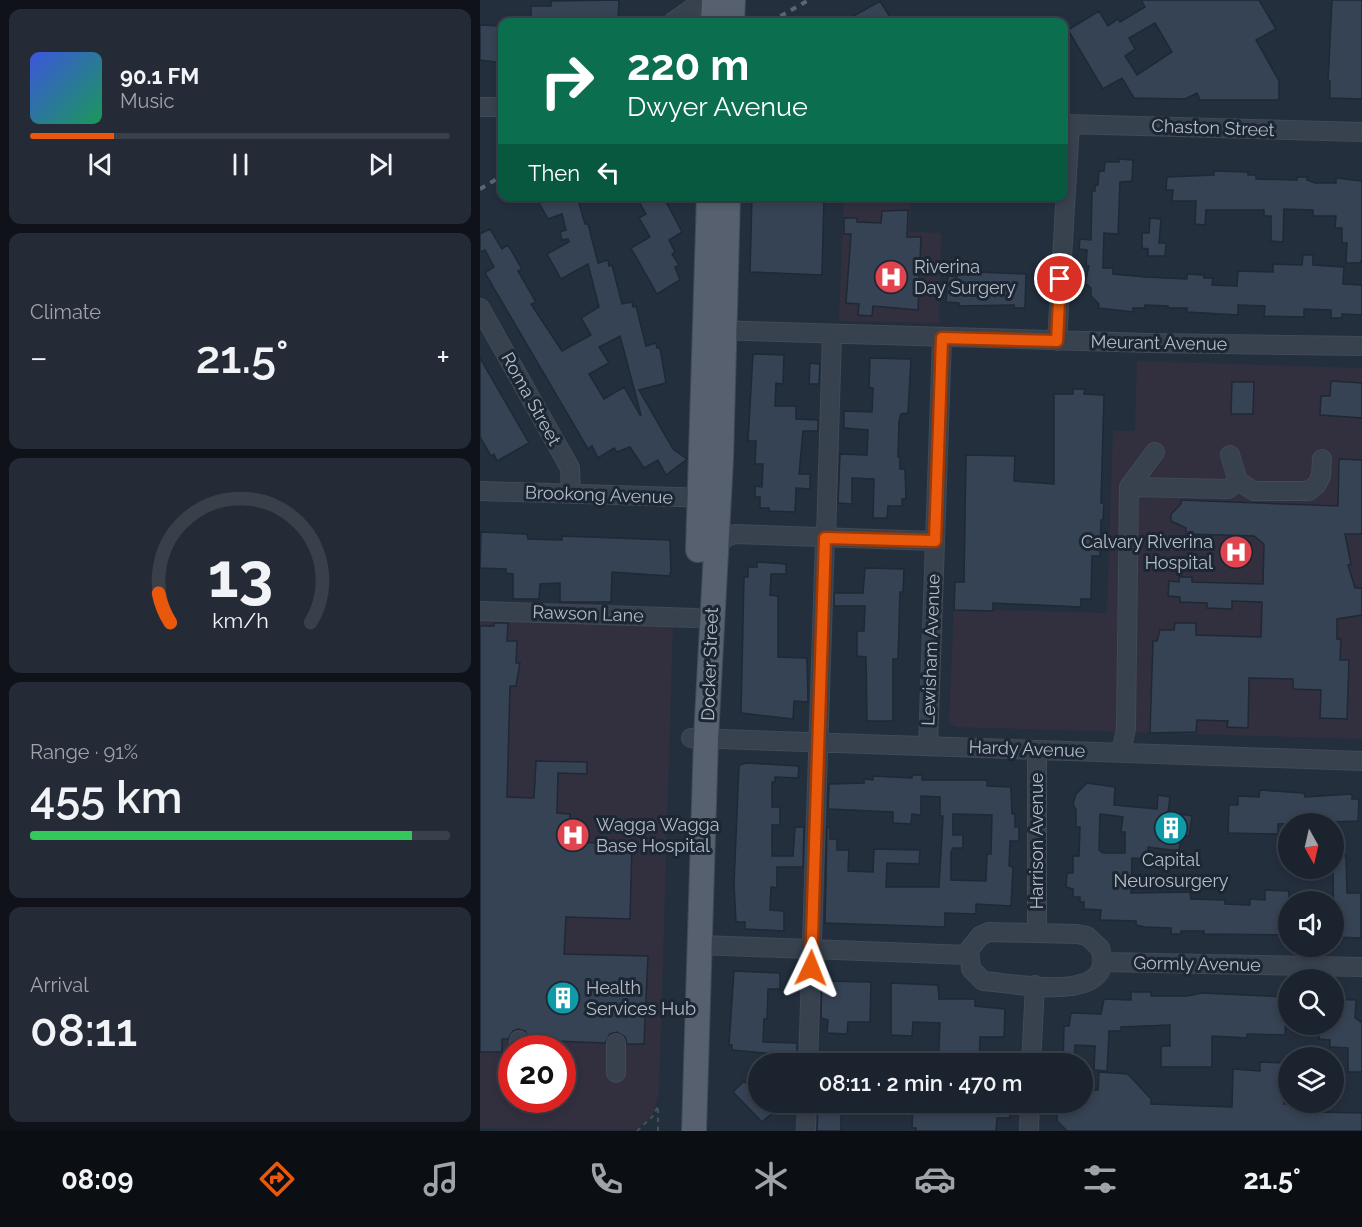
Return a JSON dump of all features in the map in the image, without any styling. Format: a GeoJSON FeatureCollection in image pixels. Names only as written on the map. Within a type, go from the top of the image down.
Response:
{"type":"FeatureCollection","features":[{"type":"Feature","properties":{"kind":"main road"},"geometry":{"type":"LineString","coordinates":[[712,14],[732,0]]}},
{"type":"Feature","properties":{"kind":"main road","name":"Docker Street"},"geometry":{"type":"LineString","coordinates":[[709,201],[715,330]]}},
{"type":"Feature","properties":{"kind":"main road","name":"Docker Street"},"geometry":{"type":"LineString","coordinates":[[694,1131],[700,945],[696,618],[709,498],[715,330],[728,201]]}},
{"type":"Feature","properties":{"kind":"main road","name":"Docker Street"},"geometry":{"type":"LineString","coordinates":[[678,1131],[699,738],[714,550],[709,498]]}},
{"type":"Feature","properties":{"kind":"street"},"geometry":{"type":"LineString","coordinates":[[692,18],[712,14]]}},
{"type":"Feature","properties":{"kind":"street"},"geometry":{"type":"LineString","coordinates":[[480,107],[498,107]]}},
{"type":"Feature","properties":{"kind":"street","name":"Chaston Street"},"geometry":{"type":"LineString","coordinates":[[1068,124],[1362,132]]}},
{"type":"Feature","properties":{"kind":"street"},"geometry":{"type":"LineString","coordinates":[[1057,341],[1063,201]]}},
{"type":"Feature","properties":{"kind":"street","name":"Roma Street"},"geometry":{"type":"LineString","coordinates":[[480,308],[570,468],[571,494]]}},
{"type":"Feature","properties":{"kind":"street","name":"Meurant Avenue"},"geometry":{"type":"LineString","coordinates":[[715,330],[1057,341],[1362,346]]}},
{"type":"Feature","properties":{"kind":"street"},"geometry":{"type":"LineString","coordinates":[[808,1053],[832,335]]}},
{"type":"Feature","properties":{"kind":"street","name":"Lewisham Avenue"},"geometry":{"type":"LineString","coordinates":[[928,746],[942,338]]}},
{"type":"Feature","properties":{"kind":"street"},"geometry":{"type":"LineString","coordinates":[[1121,753],[1126,729],[1129,487],[1155,453]]}},
{"type":"Feature","properties":{"kind":"street"},"geometry":{"type":"LineString","coordinates":[[1230,455],[1238,482],[1254,491],[1309,491],[1317,484],[1321,476],[1322,459]]}},
{"type":"Feature","properties":{"kind":"street"},"geometry":{"type":"LineString","coordinates":[[1129,487],[1228,489],[1238,482]]}},
{"type":"Feature","properties":{"kind":"street","name":"Brookong Avenue"},"geometry":{"type":"LineString","coordinates":[[480,491],[709,498]]}},
{"type":"Feature","properties":{"kind":"street"},"geometry":{"type":"LineString","coordinates":[[714,550],[726,537],[735,534],[935,541]]}},
{"type":"Feature","properties":{"kind":"street","name":"Rawson Lane"},"geometry":{"type":"LineString","coordinates":[[480,611],[696,618]]}},
{"type":"Feature","properties":{"kind":"street","name":"Hardy Avenue"},"geometry":{"type":"LineString","coordinates":[[699,738],[1362,761]]}},
{"type":"Feature","properties":{"kind":"street","name":"Harrison Avenue"},"geometry":{"type":"LineString","coordinates":[[1037,750],[1037,933]]}},
{"type":"Feature","properties":{"kind":"street"},"geometry":{"type":"LineString","coordinates":[[989,932],[1037,933],[1087,936],[1100,948],[1103,962],[1099,975],[1084,985],[1035,985],[983,981],[971,969],[969,955],[974,942],[989,932]]}},
{"type":"Feature","properties":{"kind":"street"},"geometry":{"type":"LineString","coordinates":[[700,945],[969,955]]}},
{"type":"Feature","properties":{"kind":"street","name":"Gormly Avenue"},"geometry":{"type":"LineString","coordinates":[[1103,962],[1362,967]]}},
{"type":"Feature","properties":{"kind":"street"},"geometry":{"type":"LineString","coordinates":[[1032,1053],[1035,985]]}},
{"type":"Feature","properties":{"kind":"street"},"geometry":{"type":"LineString","coordinates":[[616,1043],[616,1073]]}},
{"type":"Feature","properties":{"kind":"street"},"geometry":{"type":"LineString","coordinates":[[806,1131],[807,1113]]}},
{"type":"Feature","properties":{"kind":"street"},"geometry":{"type":"LineString","coordinates":[[1029,1131],[1030,1113]]}},
{"type":"Feature","properties":{"kind":"path"},"geometry":{"type":"LineString","coordinates":[[637,1131],[645,1126],[659,1104],[658,1131]]}},
{"type":"Feature","properties":{"kind":"shaded area","name":"Riverina Day Surgery"},"geometry":{"type":"Polygon","coordinates":[[[844,201],[910,201],[909,232],[941,233],[939,323],[839,321],[844,201]]]}},
{"type":"Feature","properties":{"kind":"shaded area","name":"Calvary Riverina Hospital"},"geometry":{"type":"Polygon","coordinates":[[[1137,361],[1362,368],[1362,739],[955,727],[949,721],[954,609],[1107,613],[1113,431],[1135,431],[1137,361]]]}},
{"type":"Feature","properties":{"kind":"shaded area","name":"Wagga Wagga Base Hospital"},"geometry":{"type":"Polygon","coordinates":[[[480,614],[673,622],[659,1091],[654,1111],[647,1121],[635,1130],[480,1128],[480,614]]]}},
{"type":"Feature","properties":{"kind":"building"},"geometry":{"type":"Polygon","coordinates":[[[619,0],[618,18],[531,18],[531,6],[551,6],[551,1],[619,0]]]}},
{"type":"Feature","properties":{"kind":"building"},"geometry":{"type":"Polygon","coordinates":[[[1141,0],[1259,0],[1276,29],[1256,40],[1279,81],[1279,100],[1200,100],[1197,93],[1185,99],[1134,98],[1122,78],[1103,89],[1068,30],[1099,11],[1108,26],[1118,19],[1120,22],[1145,7],[1141,0]],[[1155,23],[1129,38],[1135,49],[1125,56],[1137,75],[1172,52],[1155,23]]]}},
{"type":"Feature","properties":{"kind":"building"},"geometry":{"type":"Polygon","coordinates":[[[1332,0],[1362,0],[1362,99],[1330,98],[1330,81],[1328,81],[1332,0]]]}},
{"type":"Feature","properties":{"kind":"building"},"geometry":{"type":"Polygon","coordinates":[[[880,1],[891,18],[850,18],[880,1]]]}},
{"type":"Feature","properties":{"kind":"building"},"geometry":{"type":"Polygon","coordinates":[[[480,25],[498,26],[498,62],[480,60],[480,25]]]}},
{"type":"Feature","properties":{"kind":"building"},"geometry":{"type":"Polygon","coordinates":[[[1119,159],[1133,160],[1132,181],[1120,182],[1118,234],[1104,233],[1103,268],[1113,268],[1113,274],[1146,277],[1187,279],[1187,274],[1204,275],[1204,278],[1213,278],[1212,285],[1237,286],[1238,271],[1273,272],[1273,264],[1302,265],[1303,255],[1313,255],[1313,265],[1344,267],[1343,284],[1362,285],[1362,315],[1342,314],[1342,318],[1331,318],[1331,310],[1304,309],[1304,317],[1264,316],[1265,306],[1238,305],[1238,315],[1187,312],[1187,308],[1168,308],[1168,306],[1145,305],[1145,308],[1133,308],[1133,312],[1098,308],[1099,304],[1091,296],[1091,288],[1085,283],[1089,266],[1086,266],[1087,250],[1079,249],[1080,239],[1091,240],[1092,191],[1095,191],[1095,184],[1098,185],[1099,171],[1104,171],[1105,162],[1119,162],[1119,159]]]}},
{"type":"Feature","properties":{"kind":"building"},"geometry":{"type":"Polygon","coordinates":[[[1214,171],[1248,172],[1248,175],[1256,175],[1256,179],[1297,180],[1297,177],[1307,177],[1307,180],[1315,183],[1336,183],[1336,178],[1362,181],[1362,259],[1360,263],[1346,263],[1347,243],[1342,243],[1342,228],[1335,228],[1336,216],[1313,216],[1313,210],[1284,209],[1283,242],[1271,241],[1271,216],[1264,216],[1264,210],[1206,210],[1205,225],[1195,224],[1196,201],[1172,201],[1173,190],[1166,190],[1167,177],[1214,175],[1214,171]]]}},
{"type":"Feature","properties":{"kind":"building"},"geometry":{"type":"Polygon","coordinates":[[[538,201],[578,201],[585,224],[588,224],[598,263],[608,260],[609,266],[612,265],[622,304],[632,302],[633,307],[636,306],[646,346],[656,343],[657,348],[660,348],[666,383],[639,390],[673,449],[687,459],[666,475],[658,460],[644,468],[630,447],[617,452],[614,448],[598,458],[592,446],[588,449],[485,273],[494,267],[485,250],[480,252],[480,234],[490,229],[502,249],[508,245],[522,269],[518,271],[536,302],[531,304],[562,351],[591,335],[581,318],[599,307],[588,264],[561,279],[547,254],[569,242],[568,239],[562,240],[560,232],[566,230],[562,214],[548,219],[538,201]],[[620,336],[599,347],[609,363],[589,374],[604,399],[624,387],[640,415],[620,336]]]}},
{"type":"Feature","properties":{"kind":"building"},"geometry":{"type":"Polygon","coordinates":[[[639,201],[666,201],[682,232],[669,240],[675,252],[672,254],[679,265],[675,267],[680,280],[657,294],[631,248],[650,237],[639,218],[646,214],[639,201]]]}},
{"type":"Feature","properties":{"kind":"building"},"geometry":{"type":"Polygon","coordinates":[[[752,201],[824,201],[822,275],[750,272],[752,201]]]}},
{"type":"Feature","properties":{"kind":"building"},"geometry":{"type":"Polygon","coordinates":[[[908,210],[907,237],[921,237],[918,310],[873,306],[872,316],[858,315],[859,304],[846,303],[851,234],[844,234],[844,218],[857,218],[857,222],[881,223],[882,211],[908,210]]]}},
{"type":"Feature","properties":{"kind":"building"},"geometry":{"type":"Polygon","coordinates":[[[1150,218],[1161,219],[1159,243],[1166,243],[1165,256],[1148,256],[1148,249],[1142,248],[1142,233],[1149,233],[1150,218]]]}},
{"type":"Feature","properties":{"kind":"building"},"geometry":{"type":"Polygon","coordinates":[[[958,271],[1026,274],[1025,308],[1014,308],[1014,305],[959,306],[959,303],[946,302],[948,276],[957,277],[958,271]]]}},
{"type":"Feature","properties":{"kind":"building"},"geometry":{"type":"Polygon","coordinates":[[[753,354],[784,355],[783,384],[776,383],[775,406],[796,406],[796,419],[818,420],[818,431],[803,431],[799,474],[810,474],[810,489],[796,488],[795,512],[769,511],[769,508],[760,508],[760,497],[755,497],[755,486],[762,487],[763,464],[755,464],[756,441],[748,441],[753,354]]]}},
{"type":"Feature","properties":{"kind":"building"},"geometry":{"type":"Polygon","coordinates":[[[480,358],[529,443],[497,461],[494,454],[491,456],[480,437],[480,358]]]}},
{"type":"Feature","properties":{"kind":"building"},"geometry":{"type":"Polygon","coordinates":[[[870,358],[911,359],[908,413],[901,414],[899,421],[898,457],[900,457],[900,469],[905,469],[906,499],[902,499],[902,506],[888,506],[887,518],[873,518],[874,479],[852,478],[852,504],[838,503],[840,454],[867,455],[868,430],[844,428],[844,411],[872,412],[873,388],[869,387],[870,358]]]}},
{"type":"Feature","properties":{"kind":"building"},"geometry":{"type":"Polygon","coordinates":[[[810,363],[820,364],[819,384],[809,384],[810,363]]]}},
{"type":"Feature","properties":{"kind":"building"},"geometry":{"type":"Polygon","coordinates":[[[1331,381],[1362,383],[1362,418],[1320,415],[1321,396],[1330,396],[1331,381]]]}},
{"type":"Feature","properties":{"kind":"building"},"geometry":{"type":"Polygon","coordinates":[[[1232,382],[1254,382],[1253,414],[1231,414],[1232,382]]]}},
{"type":"Feature","properties":{"kind":"building"},"geometry":{"type":"Polygon","coordinates":[[[1073,389],[1085,389],[1084,394],[1104,395],[1101,503],[1104,503],[1103,520],[1101,520],[1100,556],[1092,556],[1091,599],[1081,599],[1081,607],[993,603],[993,611],[954,610],[955,582],[964,582],[966,455],[1015,456],[1014,481],[1054,484],[1054,394],[1073,394],[1073,389]]]}},
{"type":"Feature","properties":{"kind":"building"},"geometry":{"type":"Polygon","coordinates":[[[1339,459],[1362,460],[1362,534],[1345,534],[1351,564],[1348,565],[1355,588],[1362,588],[1362,615],[1337,619],[1337,639],[1341,639],[1340,660],[1349,660],[1347,719],[1320,718],[1321,690],[1293,689],[1293,679],[1249,678],[1248,728],[1227,727],[1228,721],[1197,720],[1196,732],[1150,733],[1153,641],[1157,641],[1160,630],[1174,630],[1175,623],[1196,623],[1196,635],[1261,637],[1262,602],[1232,601],[1232,609],[1207,608],[1207,603],[1180,602],[1180,597],[1168,596],[1169,581],[1179,582],[1179,577],[1192,577],[1192,582],[1263,584],[1264,544],[1254,536],[1186,534],[1186,528],[1171,521],[1171,514],[1181,504],[1181,500],[1338,506],[1339,459]]]}},
{"type":"Feature","properties":{"kind":"building"},"geometry":{"type":"Polygon","coordinates":[[[481,532],[527,534],[528,539],[562,540],[562,536],[670,540],[671,572],[669,576],[612,572],[611,602],[560,602],[560,583],[540,584],[539,599],[513,599],[513,574],[506,573],[506,569],[480,568],[481,532]]]}},
{"type":"Feature","properties":{"kind":"building"},"geometry":{"type":"Polygon","coordinates":[[[757,562],[786,564],[786,574],[771,574],[770,595],[778,596],[778,657],[807,658],[808,702],[794,701],[793,719],[741,713],[744,577],[748,577],[748,567],[757,567],[757,562]]]}},
{"type":"Feature","properties":{"kind":"building"},"geometry":{"type":"Polygon","coordinates":[[[865,568],[904,569],[903,592],[900,592],[898,659],[893,659],[893,721],[867,721],[866,657],[857,656],[857,631],[864,631],[865,606],[834,606],[834,593],[863,593],[865,568]]]}},
{"type":"Feature","properties":{"kind":"building"},"geometry":{"type":"Polygon","coordinates":[[[494,623],[508,623],[507,641],[517,641],[516,663],[520,663],[516,686],[510,686],[507,797],[534,798],[536,761],[587,762],[587,774],[558,773],[557,813],[570,814],[569,842],[632,844],[630,919],[566,917],[564,954],[648,956],[644,1044],[627,1044],[625,1037],[617,1032],[610,1034],[605,1043],[576,1042],[576,1035],[527,1035],[525,1031],[518,1029],[510,1035],[498,1035],[498,1052],[480,1052],[480,626],[494,626],[494,623]]]}},
{"type":"Feature","properties":{"kind":"building"},"geometry":{"type":"Polygon","coordinates":[[[747,763],[799,766],[798,778],[775,777],[775,782],[772,782],[772,807],[780,807],[780,825],[772,825],[772,856],[793,856],[795,827],[804,827],[803,867],[777,867],[777,888],[771,887],[770,910],[784,911],[784,931],[745,929],[745,922],[736,922],[734,884],[739,765],[747,763]]]}},
{"type":"Feature","properties":{"kind":"building"},"geometry":{"type":"Polygon","coordinates":[[[912,775],[922,775],[922,780],[987,780],[987,786],[1011,787],[1012,814],[1015,814],[1015,827],[1019,827],[1019,841],[1010,841],[1009,866],[1013,867],[1011,906],[976,904],[976,914],[945,913],[945,927],[825,923],[827,827],[830,828],[830,839],[837,839],[837,850],[849,850],[848,871],[873,872],[874,849],[920,850],[919,864],[887,863],[886,887],[939,887],[943,816],[940,816],[940,797],[921,796],[921,815],[912,814],[911,824],[893,823],[893,812],[828,809],[829,784],[864,783],[864,779],[873,780],[873,776],[912,778],[912,775]],[[953,814],[953,835],[963,835],[963,848],[953,848],[951,852],[951,880],[986,881],[987,854],[991,854],[992,815],[953,814]]]}},
{"type":"Feature","properties":{"kind":"building"},"geometry":{"type":"Polygon","coordinates":[[[1087,783],[1115,787],[1114,805],[1157,809],[1158,795],[1170,797],[1168,812],[1192,816],[1189,836],[1181,835],[1179,851],[1148,847],[1148,859],[1132,858],[1131,893],[1190,892],[1191,899],[1225,900],[1225,904],[1250,905],[1250,899],[1265,900],[1265,890],[1289,891],[1278,891],[1278,935],[1204,934],[1204,931],[1181,931],[1181,934],[1171,934],[1171,928],[1144,927],[1136,925],[1136,921],[1100,920],[1101,910],[1084,909],[1084,902],[1080,902],[1080,897],[1073,897],[1073,889],[1066,887],[1067,873],[1073,873],[1073,856],[1079,856],[1080,827],[1076,827],[1076,810],[1073,804],[1076,794],[1087,783]],[[1100,814],[1099,850],[1103,853],[1125,853],[1125,832],[1121,832],[1123,817],[1100,814]]]}},
{"type":"Feature","properties":{"kind":"building"},"geometry":{"type":"Polygon","coordinates":[[[1260,790],[1304,793],[1305,797],[1352,794],[1352,799],[1359,799],[1358,821],[1344,822],[1344,813],[1278,813],[1278,834],[1228,833],[1229,805],[1238,805],[1238,796],[1259,797],[1260,790]]]}},
{"type":"Feature","properties":{"kind":"building"},"geometry":{"type":"Polygon","coordinates":[[[1344,856],[1346,856],[1347,893],[1361,893],[1361,938],[1344,937],[1344,891],[1333,891],[1333,879],[1344,879],[1344,856]]]}},
{"type":"Feature","properties":{"kind":"building"},"geometry":{"type":"Polygon","coordinates":[[[734,971],[780,973],[780,989],[768,989],[767,1019],[764,1019],[763,1042],[797,1043],[797,1053],[732,1050],[732,1045],[729,1045],[734,971]]]}},
{"type":"Feature","properties":{"kind":"building"},"geometry":{"type":"Polygon","coordinates":[[[822,981],[871,982],[870,1022],[848,1022],[847,1034],[827,1033],[828,1020],[821,1018],[822,981]]]}},
{"type":"Feature","properties":{"kind":"building"},"geometry":{"type":"Polygon","coordinates":[[[891,983],[938,985],[939,999],[975,999],[975,1006],[1005,1009],[1004,1037],[980,1037],[979,1053],[939,1053],[940,1023],[913,1022],[912,1036],[891,1035],[891,983]]]}},
{"type":"Feature","properties":{"kind":"building"},"geometry":{"type":"Polygon","coordinates":[[[1131,992],[1151,992],[1151,996],[1187,996],[1202,993],[1278,997],[1278,1035],[1247,1034],[1247,1038],[1212,1036],[1212,1067],[1161,1067],[1161,1046],[1170,1046],[1170,1025],[1121,1027],[1121,1031],[1109,1031],[1107,1071],[1094,1070],[1095,1046],[1075,1045],[1075,1053],[1063,1053],[1064,1026],[1069,1026],[1071,1013],[1101,1014],[1104,999],[1131,1000],[1131,992]]]}},
{"type":"Feature","properties":{"kind":"building"},"geometry":{"type":"Polygon","coordinates":[[[1344,999],[1356,1000],[1355,1018],[1362,1023],[1362,1072],[1348,1072],[1348,1048],[1330,1047],[1330,1040],[1319,1039],[1320,1035],[1344,1035],[1344,999]]]}},
{"type":"Feature","properties":{"kind":"building"},"geometry":{"type":"Polygon","coordinates":[[[1260,1062],[1278,1063],[1278,1113],[1362,1113],[1362,1131],[1067,1131],[1057,1121],[1057,1113],[1093,1113],[1093,1090],[1098,1090],[1099,1072],[1128,1074],[1151,1099],[1151,1104],[1232,1107],[1233,1069],[1260,1071],[1260,1062]]]}},
{"type":"Feature","properties":{"kind":"building"},"geometry":{"type":"Polygon","coordinates":[[[744,1081],[748,1085],[748,1108],[733,1092],[744,1081]]]}},
{"type":"Feature","properties":{"kind":"building"},"geometry":{"type":"Polygon","coordinates":[[[753,1113],[773,1113],[762,1122],[753,1113]]]}},
{"type":"Feature","properties":{"kind":"building"},"geometry":{"type":"Polygon","coordinates":[[[818,1113],[841,1113],[841,1131],[817,1131],[818,1113]]]}},
{"type":"Feature","properties":{"kind":"building"},"geometry":{"type":"Polygon","coordinates":[[[913,1113],[1010,1113],[1010,1118],[997,1118],[996,1131],[916,1131],[916,1128],[912,1128],[913,1113]]]}},
{"type":"Feature","properties":{"kind":"railway"},"geometry":{"type":"LineString","coordinates":[[777,18],[809,0]]}},
{"type":"Feature","properties":{"kind":"railway"},"geometry":{"type":"LineString","coordinates":[[480,189],[498,178]]}},
{"type":"Feature","properties":{"kind":"place","name":"Riverina Day Surgery"},"geometry":{"type":"Point","coordinates":[891,277]}},
{"type":"Feature","properties":{"kind":"place","name":"Calvary Riverina Hospital"},"geometry":{"type":"Point","coordinates":[1236,552]}},
{"type":"Feature","properties":{"kind":"place","name":"Capital Neurosurgery"},"geometry":{"type":"Point","coordinates":[1171,828]}},
{"type":"Feature","properties":{"kind":"place","name":"Wagga Wagga Base Hospital"},"geometry":{"type":"Point","coordinates":[573,835]}},
{"type":"Feature","properties":{"kind":"place","name":"Health Services Hub"},"geometry":{"type":"Point","coordinates":[563,998]}},
{"type":"Feature","properties":{"kind":"route"},"geometry":{"type":"LineString","coordinates":[[811,968],[825,538],[935,541],[942,338],[1057,341],[1060,279]]}}]}
